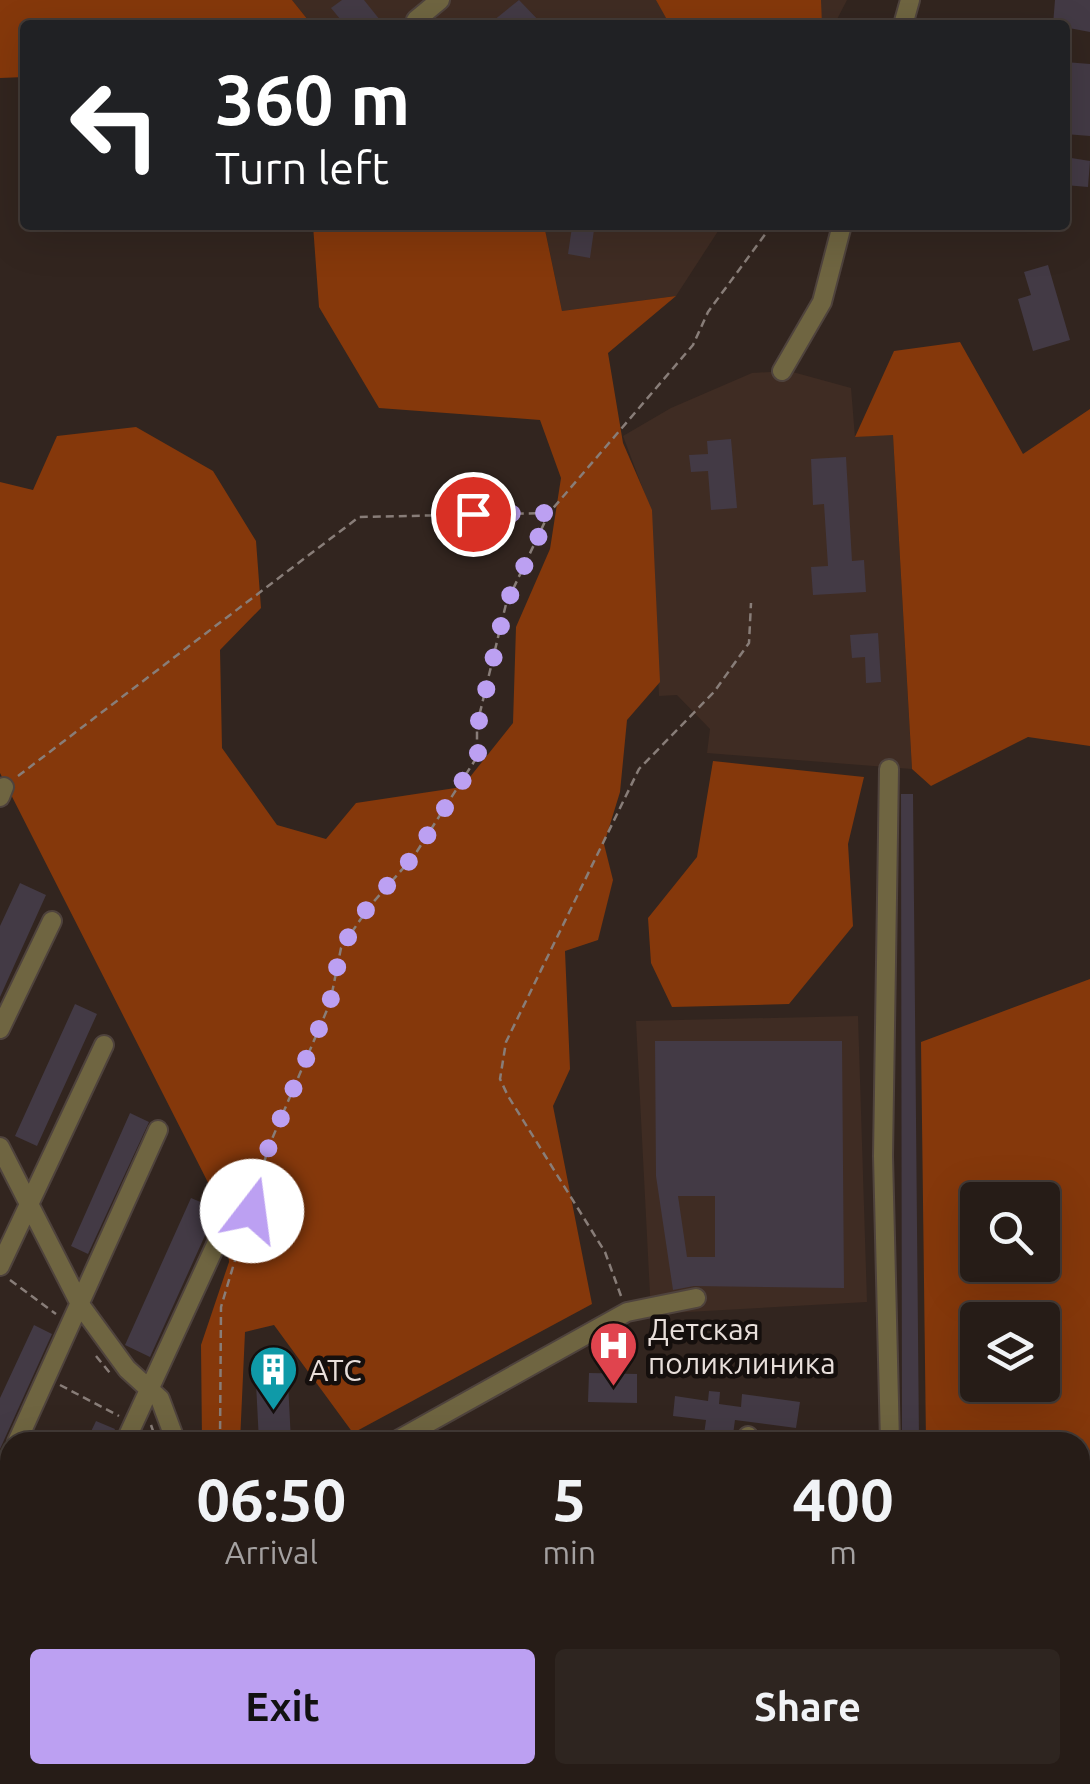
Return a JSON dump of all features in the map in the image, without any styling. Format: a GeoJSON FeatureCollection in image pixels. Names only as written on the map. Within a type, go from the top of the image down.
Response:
{"type":"FeatureCollection","features":[{"type":"Feature","properties":{"kind":"street"},"geometry":{"type":"LineString","coordinates":[[416,20],[440,0]]}},
{"type":"Feature","properties":{"kind":"street"},"geometry":{"type":"LineString","coordinates":[[782,371],[822,302],[841,230]]}},
{"type":"Feature","properties":{"kind":"street"},"geometry":{"type":"LineString","coordinates":[[889,769],[883,1156],[890,1432]]}},
{"type":"Feature","properties":{"kind":"street"},"geometry":{"type":"LineString","coordinates":[[0,1029],[52,921]]}},
{"type":"Feature","properties":{"kind":"street"},"geometry":{"type":"LineString","coordinates":[[0,1266],[104,1044]]}},
{"type":"Feature","properties":{"kind":"street"},"geometry":{"type":"LineString","coordinates":[[22,1432],[158,1130]]}},
{"type":"Feature","properties":{"kind":"street"},"geometry":{"type":"LineString","coordinates":[[0,1148],[81,1306],[108,1346],[160,1400],[172,1432]]}},
{"type":"Feature","properties":{"kind":"street"},"geometry":{"type":"LineString","coordinates":[[130,1432],[224,1227]]}},
{"type":"Feature","properties":{"kind":"street"},"geometry":{"type":"LineString","coordinates":[[412,1432],[627,1312],[696,1298]]}},
{"type":"Feature","properties":{"kind":"path"},"geometry":{"type":"LineString","coordinates":[[220,1432],[222,1308],[269,1146],[330,1003],[341,948],[368,907],[414,856],[478,757],[478,725],[506,604],[550,513],[693,345],[708,312],[768,230]]}},
{"type":"Feature","properties":{"kind":"path"},"geometry":{"type":"LineString","coordinates":[[2,792],[359,517],[550,513]]}},
{"type":"Feature","properties":{"kind":"path"},"geometry":{"type":"LineString","coordinates":[[627,1312],[605,1252],[508,1096],[500,1078],[506,1042],[640,769],[714,692],[749,642],[750,602]]}},
{"type":"Feature","properties":{"kind":"path"},"geometry":{"type":"LineString","coordinates":[[0,1274],[72,1326]]}},
{"type":"Feature","properties":{"kind":"path"},"geometry":{"type":"LineString","coordinates":[[47,1379],[134,1424]]}},
{"type":"Feature","properties":{"kind":"shaded area"},"geometry":{"type":"Polygon","coordinates":[[[0,0],[292,0],[308,20],[20,20],[20,77],[0,78],[0,0]]]}},
{"type":"Feature","properties":{"kind":"shaded area"},"geometry":{"type":"Polygon","coordinates":[[[292,0],[847,0],[837,20],[308,20],[292,0]]]}},
{"type":"Feature","properties":{"kind":"shaded area"},"geometry":{"type":"Polygon","coordinates":[[[656,0],[821,0],[822,20],[667,20],[656,0]]]}},
{"type":"Feature","properties":{"kind":"shaded area"},"geometry":{"type":"Polygon","coordinates":[[[313,230],[545,230],[562,311],[676,296],[608,353],[623,443],[652,510],[660,682],[627,720],[620,792],[604,844],[613,880],[598,940],[565,951],[570,1069],[553,1106],[592,1304],[355,1432],[274,1325],[245,1332],[240,1432],[202,1432],[201,1345],[229,1262],[225,1216],[0,773],[0,482],[33,490],[57,436],[136,427],[213,471],[256,541],[261,608],[220,650],[222,748],[277,825],[326,839],[356,803],[462,787],[513,723],[516,627],[550,549],[561,478],[540,420],[379,408],[319,307],[313,230]]]}},
{"type":"Feature","properties":{"kind":"shaded area"},"geometry":{"type":"Polygon","coordinates":[[[545,230],[719,230],[676,296],[562,311],[545,230]]]}},
{"type":"Feature","properties":{"kind":"shaded area"},"geometry":{"type":"Polygon","coordinates":[[[960,342],[1023,454],[1090,409],[1090,746],[1028,737],[931,786],[912,769],[893,435],[855,437],[894,351],[960,342]]]}},
{"type":"Feature","properties":{"kind":"shaded area"},"geometry":{"type":"Polygon","coordinates":[[[789,371],[851,388],[855,437],[893,434],[912,769],[707,753],[710,729],[677,695],[659,696],[650,508],[623,436],[671,408],[752,373],[789,371]]]}},
{"type":"Feature","properties":{"kind":"shaded area"},"geometry":{"type":"Polygon","coordinates":[[[713,761],[864,777],[848,844],[853,926],[789,1004],[672,1007],[651,963],[648,918],[697,857],[713,761]]]}},
{"type":"Feature","properties":{"kind":"shaded area"},"geometry":{"type":"Polygon","coordinates":[[[1090,979],[1090,1432],[926,1432],[921,1042],[1090,979]]]}},
{"type":"Feature","properties":{"kind":"shaded area"},"geometry":{"type":"Polygon","coordinates":[[[858,1016],[867,1302],[651,1314],[636,1021],[858,1016]]]}},
{"type":"Feature","properties":{"kind":"building"},"geometry":{"type":"Polygon","coordinates":[[[342,0],[364,0],[380,20],[341,20],[331,8],[342,0]]]}},
{"type":"Feature","properties":{"kind":"building"},"geometry":{"type":"Polygon","coordinates":[[[519,0],[538,20],[494,20],[519,0]]]}},
{"type":"Feature","properties":{"kind":"building"},"geometry":{"type":"Polygon","coordinates":[[[1055,0],[1090,0],[1090,32],[1070,28],[1070,20],[1053,20],[1055,0]]]}},
{"type":"Feature","properties":{"kind":"building"},"geometry":{"type":"Polygon","coordinates":[[[1070,62],[1090,64],[1090,136],[1070,134],[1070,62]]]}},
{"type":"Feature","properties":{"kind":"building"},"geometry":{"type":"Polygon","coordinates":[[[1070,158],[1090,161],[1088,187],[1070,185],[1070,158]]]}},
{"type":"Feature","properties":{"kind":"building"},"geometry":{"type":"Polygon","coordinates":[[[572,230],[594,230],[590,258],[568,254],[572,230]]]}},
{"type":"Feature","properties":{"kind":"building"},"geometry":{"type":"Polygon","coordinates":[[[1048,265],[1070,340],[1033,351],[1018,299],[1031,295],[1024,272],[1048,265]]]}},
{"type":"Feature","properties":{"kind":"building"},"geometry":{"type":"Polygon","coordinates":[[[731,439],[737,508],[711,510],[708,471],[691,472],[689,455],[708,454],[707,441],[731,439]]]}},
{"type":"Feature","properties":{"kind":"building"},"geometry":{"type":"Polygon","coordinates":[[[846,457],[852,561],[864,560],[866,592],[813,595],[811,567],[828,566],[824,504],[813,505],[811,459],[846,457]]]}},
{"type":"Feature","properties":{"kind":"building"},"geometry":{"type":"Polygon","coordinates":[[[878,633],[881,682],[866,683],[865,657],[852,658],[850,635],[878,633]]]}},
{"type":"Feature","properties":{"kind":"building"},"geometry":{"type":"Polygon","coordinates":[[[901,794],[913,794],[919,1432],[902,1432],[901,794]]]}},
{"type":"Feature","properties":{"kind":"building"},"geometry":{"type":"Polygon","coordinates":[[[20,883],[46,895],[0,997],[0,926],[20,883]]]}},
{"type":"Feature","properties":{"kind":"building"},"geometry":{"type":"Polygon","coordinates":[[[75,1004],[97,1014],[37,1146],[15,1136],[75,1004]]]}},
{"type":"Feature","properties":{"kind":"building"},"geometry":{"type":"Polygon","coordinates":[[[655,1041],[842,1041],[844,1288],[694,1286],[673,1290],[656,1176],[655,1041]],[[678,1196],[687,1257],[715,1257],[715,1196],[678,1196]]]}},
{"type":"Feature","properties":{"kind":"building"},"geometry":{"type":"Polygon","coordinates":[[[130,1113],[149,1122],[88,1254],[71,1246],[130,1113]]]}},
{"type":"Feature","properties":{"kind":"building"},"geometry":{"type":"Polygon","coordinates":[[[191,1198],[217,1209],[150,1357],[125,1345],[191,1198]]]}},
{"type":"Feature","properties":{"kind":"building"},"geometry":{"type":"Polygon","coordinates":[[[34,1325],[52,1334],[8,1432],[0,1432],[0,1398],[34,1325]]]}},
{"type":"Feature","properties":{"kind":"building","name":"АТС"},"geometry":{"type":"Polygon","coordinates":[[[287,1361],[291,1432],[258,1432],[255,1363],[287,1361]]]}},
{"type":"Feature","properties":{"kind":"building","name":"Детская поликлиника"},"geometry":{"type":"Polygon","coordinates":[[[589,1373],[637,1374],[637,1403],[588,1402],[589,1373]]]}},
{"type":"Feature","properties":{"kind":"building"},"geometry":{"type":"Polygon","coordinates":[[[709,1391],[720,1392],[719,1404],[741,1407],[742,1394],[800,1402],[796,1428],[735,1420],[733,1432],[704,1432],[706,1420],[673,1416],[675,1396],[708,1401],[709,1391]]]}},
{"type":"Feature","properties":{"kind":"building"},"geometry":{"type":"Polygon","coordinates":[[[96,1421],[115,1429],[114,1432],[91,1432],[96,1421]]]}},
{"type":"Feature","properties":{"kind":"place","name":"Детская поликлиника"},"geometry":{"type":"Point","coordinates":[613,1388]}},
{"type":"Feature","properties":{"kind":"place","name":"АТС"},"geometry":{"type":"Point","coordinates":[274,1412]}},
{"type":"Feature","properties":{"kind":"route"},"geometry":{"type":"LineString","coordinates":[[252,1211],[269,1146],[330,1003],[341,948],[368,907],[414,856],[478,757],[478,725],[506,604],[550,513],[473,514]]}}]}
